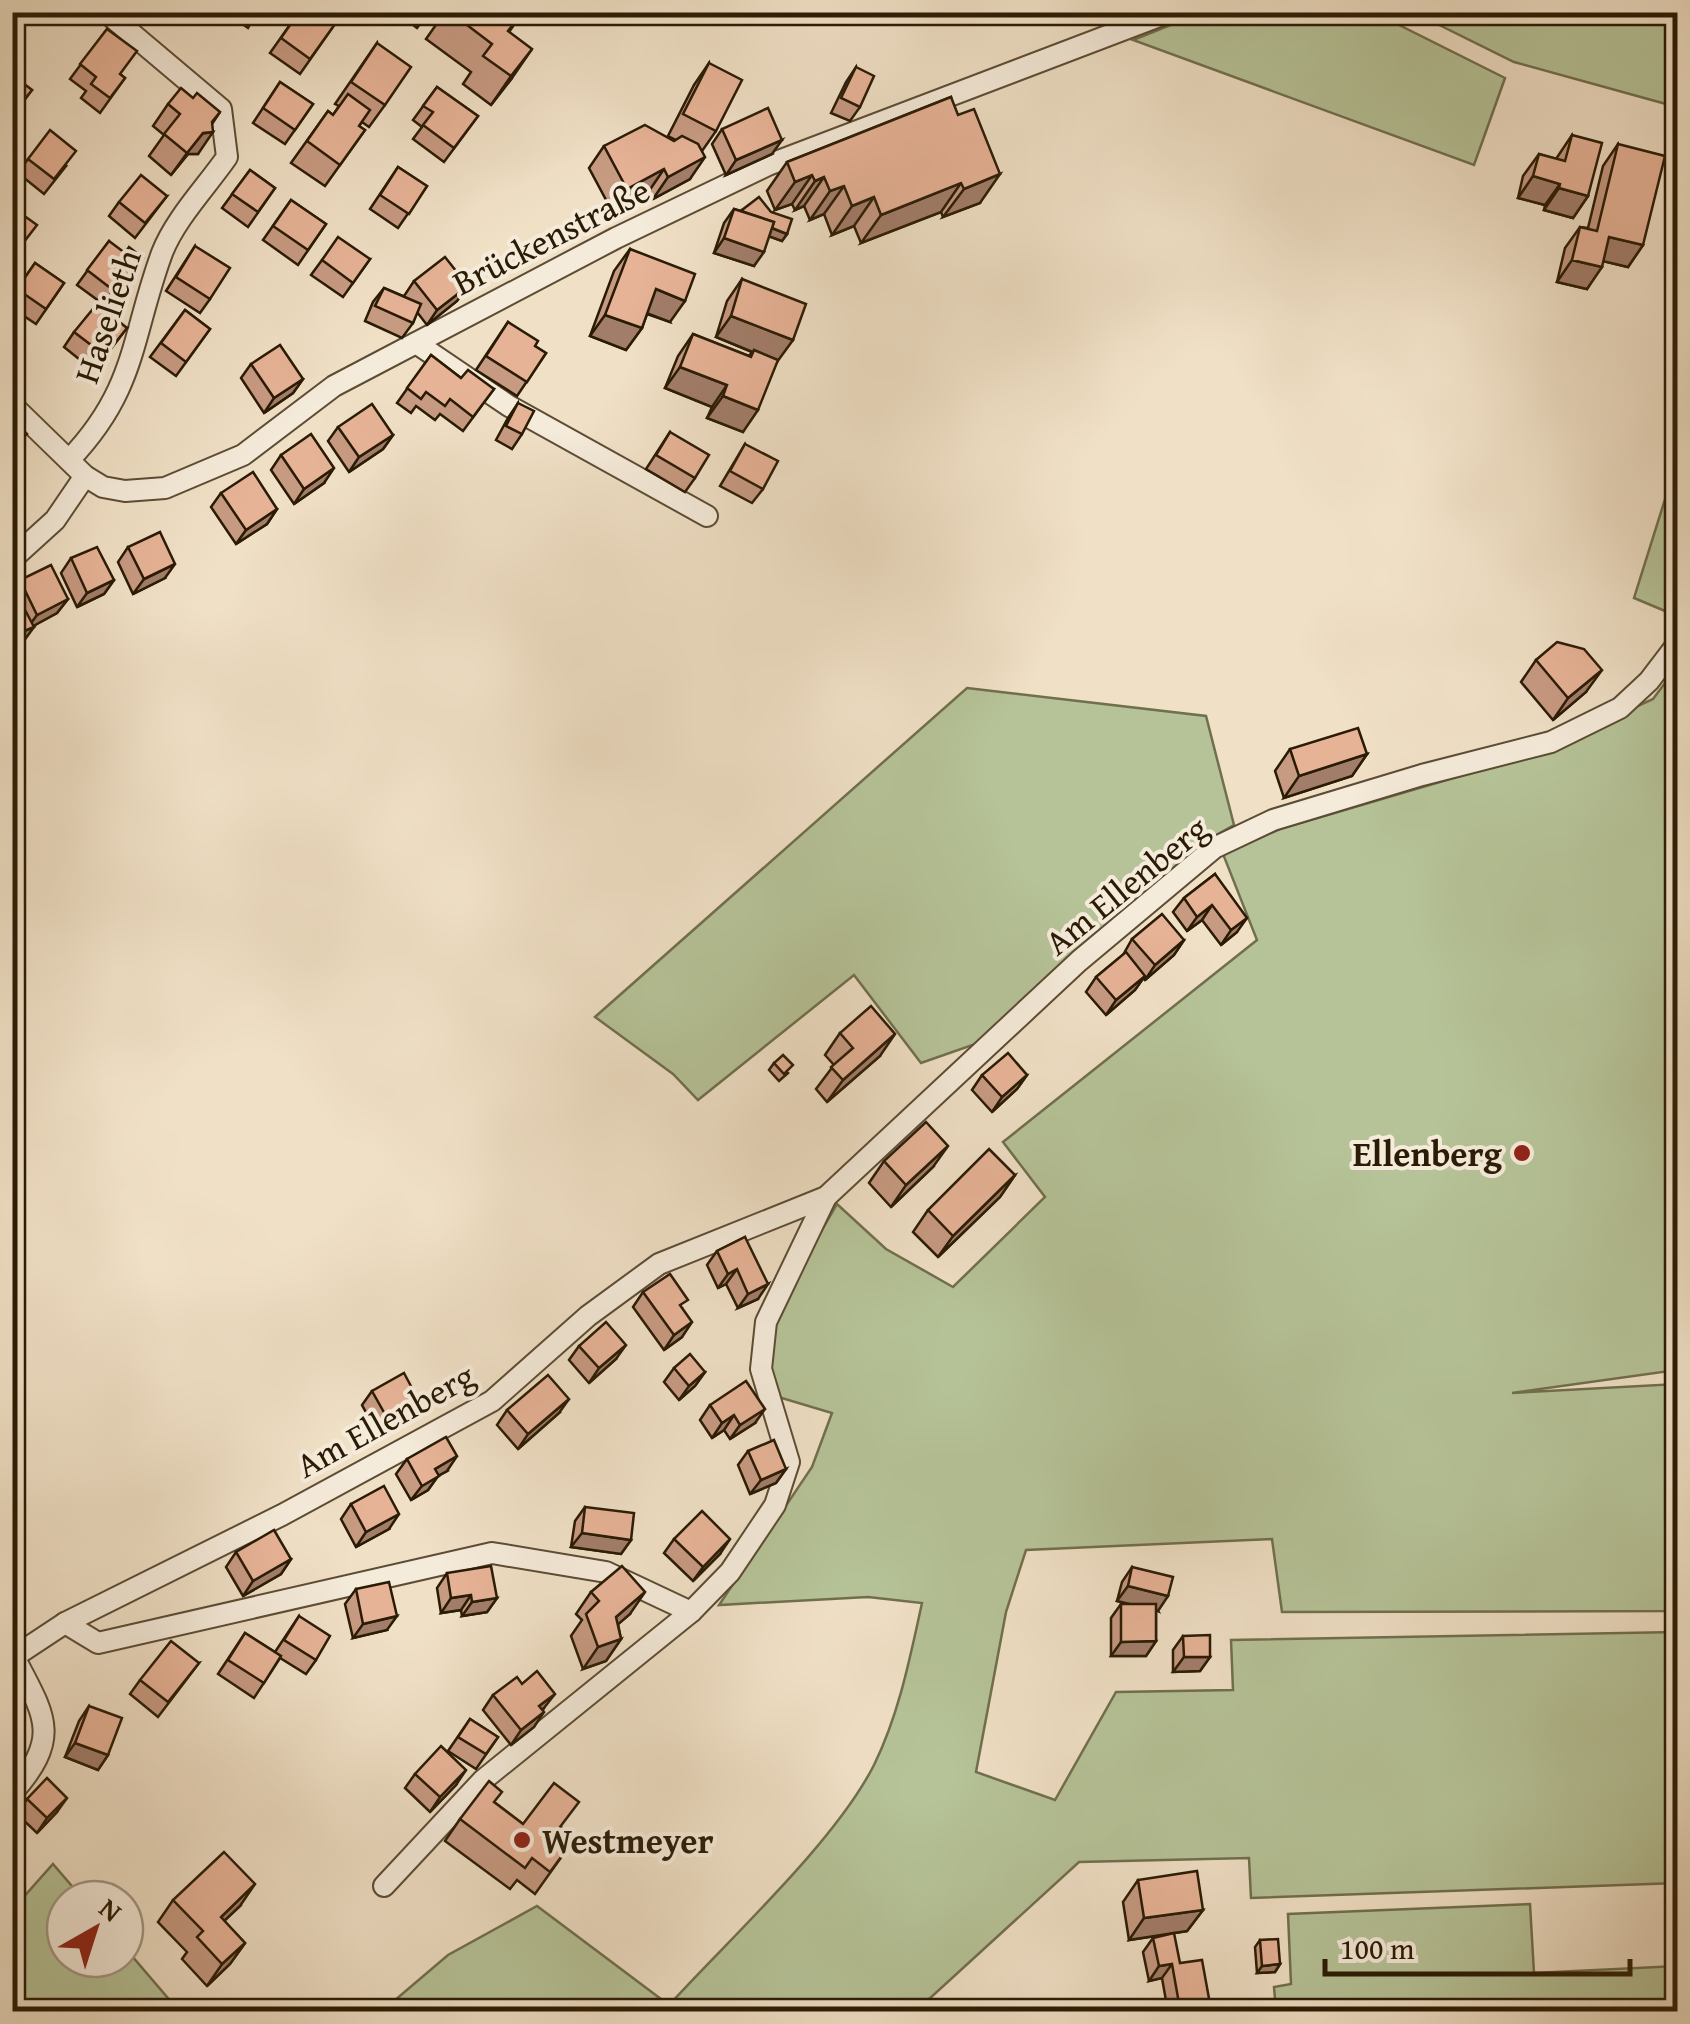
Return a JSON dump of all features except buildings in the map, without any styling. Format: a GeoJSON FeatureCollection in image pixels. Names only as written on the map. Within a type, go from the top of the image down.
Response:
{"type":"FeatureCollection","features":[{"type":"Feature","properties":{"kind":"street","name":"Haselieth"},"geometry":{"type":"LineString","coordinates":[[69,460],[94,435],[129,372],[163,249],[227,157],[221,109],[106,12]]}},
{"type":"Feature","properties":{"kind":"street","name":"Brückenstraße"},"geometry":{"type":"LineString","coordinates":[[85,476],[103,487],[126,491],[165,488],[243,455],[334,386],[616,238],[768,165],[1170,12]]}},
{"type":"Feature","properties":{"kind":"street"},"geometry":{"type":"LineString","coordinates":[[416,343],[510,406],[707,516]]}},
{"type":"Feature","properties":{"kind":"street"},"geometry":{"type":"LineString","coordinates":[[12,405],[85,476],[54,520],[12,559]]}},
{"type":"Feature","properties":{"kind":"street","name":"Am Ellenberg"},"geometry":{"type":"LineString","coordinates":[[12,1793],[42,1751],[47,1730],[13,1658],[65,1623],[282,1515],[492,1401],[588,1316],[660,1264],[826,1197],[1079,961],[1214,848],[1273,820],[1422,775],[1552,742],[1620,708],[1650,681],[1678,643]]}},
{"type":"Feature","properties":{"kind":"street","name":"Am Ellenberg"},"geometry":{"type":"LineString","coordinates":[[384,1886],[483,1780],[691,1612],[730,1572],[775,1505],[789,1462],[760,1368],[766,1322],[826,1197]]}},
{"type":"Feature","properties":{"kind":"street"},"geometry":{"type":"LineString","coordinates":[[65,1623],[98,1643],[492,1553],[606,1572],[691,1612]]}},
{"type":"Feature","properties":{"kind":"green space"},"geometry":{"type":"Polygon","coordinates":[[[1203,12],[1375,13],[1505,78],[1474,165],[1133,40],[1203,12]]]}},
{"type":"Feature","properties":{"kind":"green space"},"geometry":{"type":"Polygon","coordinates":[[[1415,13],[1677,16],[1677,107],[1514,62],[1415,13]]]}},
{"type":"Feature","properties":{"kind":"green space"},"geometry":{"type":"Polygon","coordinates":[[[1677,461],[1677,616],[1634,598],[1677,461]]]}},
{"type":"Feature","properties":{"kind":"green space"},"geometry":{"type":"Polygon","coordinates":[[[1677,667],[1677,1370],[1512,1393],[1677,1384],[1677,1611],[1282,1612],[1272,1539],[1026,1550],[1006,1612],[976,1772],[1055,1800],[1116,1692],[1233,1690],[1231,1640],[1677,1632],[1677,1883],[1251,1898],[1249,1858],[1079,1862],[916,2011],[381,2012],[448,1955],[537,1906],[669,2005],[808,1857],[834,1826],[874,1765],[897,1706],[922,1603],[868,1597],[719,1605],[812,1467],[832,1413],[775,1396],[771,1344],[797,1272],[837,1204],[886,1249],[953,1287],[1045,1197],[1003,1142],[1257,940],[1223,854],[1280,829],[1535,754],[1653,699],[1677,667]]]}},
{"type":"Feature","properties":{"kind":"green space"},"geometry":{"type":"Polygon","coordinates":[[[967,688],[1206,716],[1234,825],[1206,841],[1152,886],[987,1040],[921,1063],[854,975],[698,1100],[673,1074],[595,1017],[967,688]]]}},
{"type":"Feature","properties":{"kind":"green space"},"geometry":{"type":"Polygon","coordinates":[[[53,1864],[66,1879],[45,1879],[45,1979],[145,1979],[145,1971],[179,2011],[13,2011],[13,1909],[53,1864]]]}},
{"type":"Feature","properties":{"kind":"green space"},"geometry":{"type":"Polygon","coordinates":[[[1530,1904],[1534,1973],[1677,1966],[1677,2011],[1276,2011],[1274,1987],[1291,1984],[1288,1914],[1530,1904]]]}},
{"type":"Feature","properties":{"kind":"place","name":"Ellenberg"},"geometry":{"type":"Point","coordinates":[1522,1153]}},
{"type":"Feature","properties":{"kind":"place","name":"Westmeyer"},"geometry":{"type":"Point","coordinates":[522,1840]}}]}
